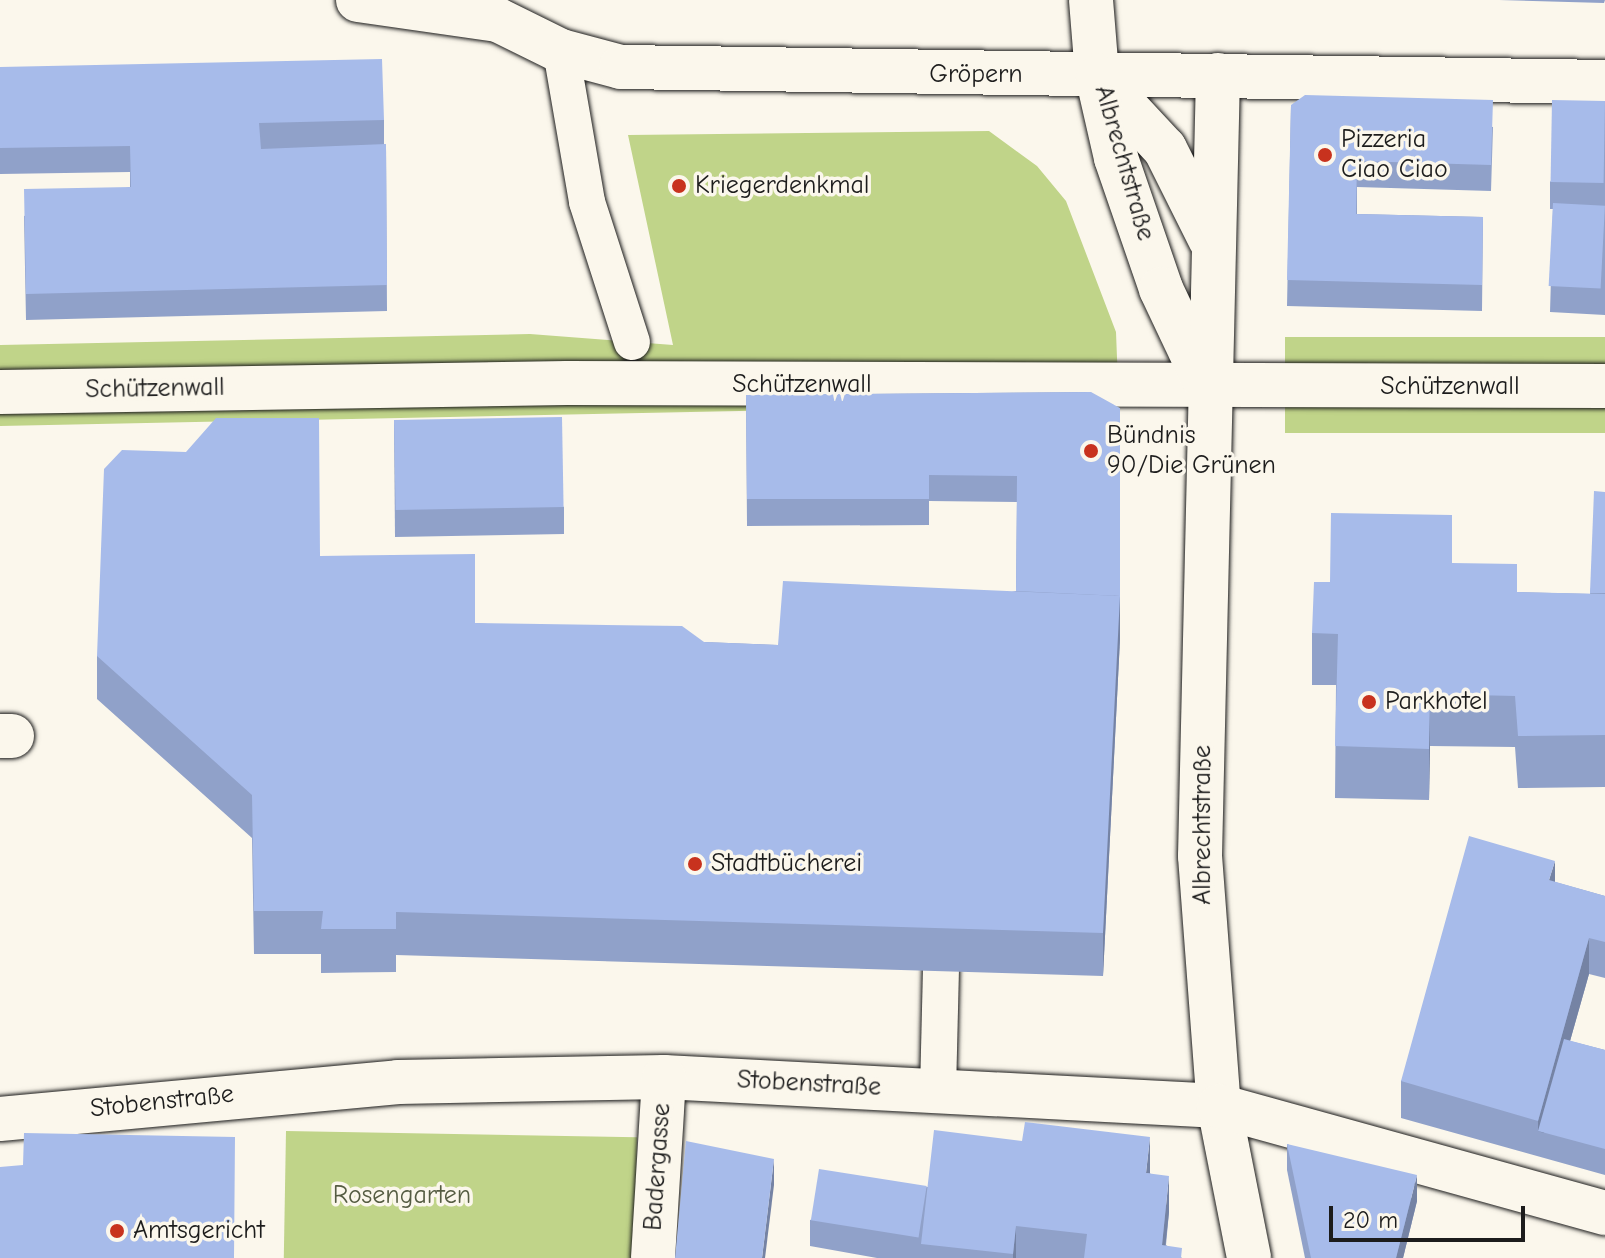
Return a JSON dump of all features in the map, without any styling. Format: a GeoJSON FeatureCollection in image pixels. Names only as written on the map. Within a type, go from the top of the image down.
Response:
{"type":"FeatureCollection","features":[{"type":"Feature","properties":{"kind":"street","name":"Gröpern"},"geometry":{"type":"LineString","coordinates":[[358,0],[524,14],[561,51],[621,67],[1605,82]]}},
{"type":"Feature","properties":{"kind":"street"},"geometry":{"type":"LineString","coordinates":[[1091,0],[1097,75]]}},
{"type":"Feature","properties":{"kind":"street","name":"Albrechtstraße"},"geometry":{"type":"LineString","coordinates":[[1097,75],[1165,149],[1212,243]]}},
{"type":"Feature","properties":{"kind":"street","name":"Albrechtstraße"},"geometry":{"type":"LineString","coordinates":[[1097,75],[1161,289],[1207,388]]}},
{"type":"Feature","properties":{"kind":"street","name":"Albrechtstraße"},"geometry":{"type":"LineString","coordinates":[[1218,75],[1207,388],[1200,856],[1219,1106],[1249,1258]]}},
{"type":"Feature","properties":{"kind":"street","name":"Schützenwall"},"geometry":{"type":"LineString","coordinates":[[0,392],[567,383],[1207,388],[1605,386]]}},
{"type":"Feature","properties":{"kind":"street","name":"Stobenstraße"},"geometry":{"type":"LineString","coordinates":[[0,1119],[398,1082],[664,1077],[1219,1106],[1605,1213]]}},
{"type":"Feature","properties":{"kind":"street","name":"Badergasse"},"geometry":{"type":"LineString","coordinates":[[653,1258],[664,1077]]}},
{"type":"Feature","properties":{"kind":"lane"},"geometry":{"type":"LineString","coordinates":[[561,51],[587,202],[632,342]]}},
{"type":"Feature","properties":{"kind":"lane"},"geometry":{"type":"LineString","coordinates":[[938,1091],[946,894]]}},
{"type":"Feature","properties":{"kind":"green space"},"geometry":{"type":"Polygon","coordinates":[[[989,131],[1037,166],[1066,201],[1116,332],[1120,435],[1091,418],[1091,404],[0,426],[0,345],[530,334],[673,345],[628,135],[989,131]]]}},
{"type":"Feature","properties":{"kind":"green space"},"geometry":{"type":"Polygon","coordinates":[[[1285,337],[1605,337],[1605,433],[1285,433],[1285,337]]]}},
{"type":"Feature","properties":{"kind":"green space","name":"Rosengarten"},"geometry":{"type":"Polygon","coordinates":[[[286,1131],[637,1137],[635,1258],[284,1258],[286,1131]]]}},
{"type":"Feature","properties":{"kind":"building"},"geometry":{"type":"Polygon","coordinates":[[[382,59],[384,120],[259,123],[261,149],[386,144],[387,285],[26,294],[24,189],[131,187],[130,146],[0,148],[0,67],[382,59]]]}},
{"type":"Feature","properties":{"kind":"building"},"geometry":{"type":"Polygon","coordinates":[[[1305,95],[1493,100],[1491,165],[1357,161],[1356,214],[1483,217],[1482,285],[1287,280],[1291,105],[1305,95]]]}},
{"type":"Feature","properties":{"kind":"building"},"geometry":{"type":"Polygon","coordinates":[[[1552,100],[1605,101],[1604,183],[1551,182],[1552,100]]]}},
{"type":"Feature","properties":{"kind":"building"},"geometry":{"type":"Polygon","coordinates":[[[1553,203],[1605,206],[1601,289],[1549,286],[1553,203]]]}},
{"type":"Feature","properties":{"kind":"building"},"geometry":{"type":"Polygon","coordinates":[[[1091,392],[1120,408],[1120,596],[1016,591],[1017,476],[929,475],[929,499],[747,499],[746,395],[1091,392]]]}},
{"type":"Feature","properties":{"kind":"building"},"geometry":{"type":"Polygon","coordinates":[[[562,417],[564,507],[396,510],[394,420],[562,417]]]}},
{"type":"Feature","properties":{"kind":"building"},"geometry":{"type":"Polygon","coordinates":[[[216,418],[319,418],[320,556],[475,554],[475,623],[682,626],[704,642],[778,645],[783,581],[1120,596],[1103,933],[396,912],[396,929],[321,929],[323,911],[254,911],[252,795],[97,656],[104,469],[122,450],[186,452],[216,418]]]}},
{"type":"Feature","properties":{"kind":"building"},"geometry":{"type":"Polygon","coordinates":[[[1594,491],[1605,492],[1605,593],[1590,593],[1594,491]]]}},
{"type":"Feature","properties":{"kind":"building"},"geometry":{"type":"Polygon","coordinates":[[[1331,513],[1452,515],[1452,563],[1517,564],[1517,592],[1605,594],[1605,735],[1518,736],[1515,696],[1430,694],[1429,749],[1335,746],[1338,634],[1312,633],[1314,582],[1330,582],[1331,513]]]}},
{"type":"Feature","properties":{"kind":"building"},"geometry":{"type":"Polygon","coordinates":[[[1469,836],[1555,861],[1549,880],[1605,896],[1605,942],[1589,938],[1538,1121],[1401,1081],[1469,836]]]}},
{"type":"Feature","properties":{"kind":"building"},"geometry":{"type":"Polygon","coordinates":[[[1564,1039],[1605,1050],[1605,1149],[1538,1131],[1564,1039]]]}},
{"type":"Feature","properties":{"kind":"building"},"geometry":{"type":"Polygon","coordinates":[[[1025,1122],[1150,1137],[1146,1173],[1169,1176],[1162,1245],[1182,1248],[1181,1258],[1084,1258],[1087,1234],[1016,1226],[1013,1254],[921,1244],[934,1130],[1022,1141],[1025,1122]]]}},
{"type":"Feature","properties":{"kind":"building","name":"Amtsgericht"},"geometry":{"type":"Polygon","coordinates":[[[24,1133],[235,1137],[234,1258],[0,1258],[0,1167],[23,1165],[24,1133]]]}},
{"type":"Feature","properties":{"kind":"building"},"geometry":{"type":"Polygon","coordinates":[[[686,1141],[774,1159],[762,1258],[675,1258],[686,1141]]]}},
{"type":"Feature","properties":{"kind":"building"},"geometry":{"type":"Polygon","coordinates":[[[1287,1144],[1417,1175],[1396,1258],[1311,1258],[1287,1144]]]}},
{"type":"Feature","properties":{"kind":"building"},"geometry":{"type":"Polygon","coordinates":[[[819,1169],[927,1186],[919,1237],[811,1220],[819,1169]]]}},
{"type":"Feature","properties":{"kind":"place","name":"Pizzeria Ciao Ciao"},"geometry":{"type":"Point","coordinates":[1325,155]}},
{"type":"Feature","properties":{"kind":"place","name":"Kriegerdenkmal"},"geometry":{"type":"Point","coordinates":[679,186]}},
{"type":"Feature","properties":{"kind":"place","name":"Bündnis 90/Die Grünen"},"geometry":{"type":"Point","coordinates":[1091,451]}},
{"type":"Feature","properties":{"kind":"place","name":"Parkhotel"},"geometry":{"type":"Point","coordinates":[1369,702]}},
{"type":"Feature","properties":{"kind":"place","name":"Stadtbücherei"},"geometry":{"type":"Point","coordinates":[695,864]}},
{"type":"Feature","properties":{"kind":"place","name":"Amtsgericht"},"geometry":{"type":"Point","coordinates":[117,1231]}}]}
